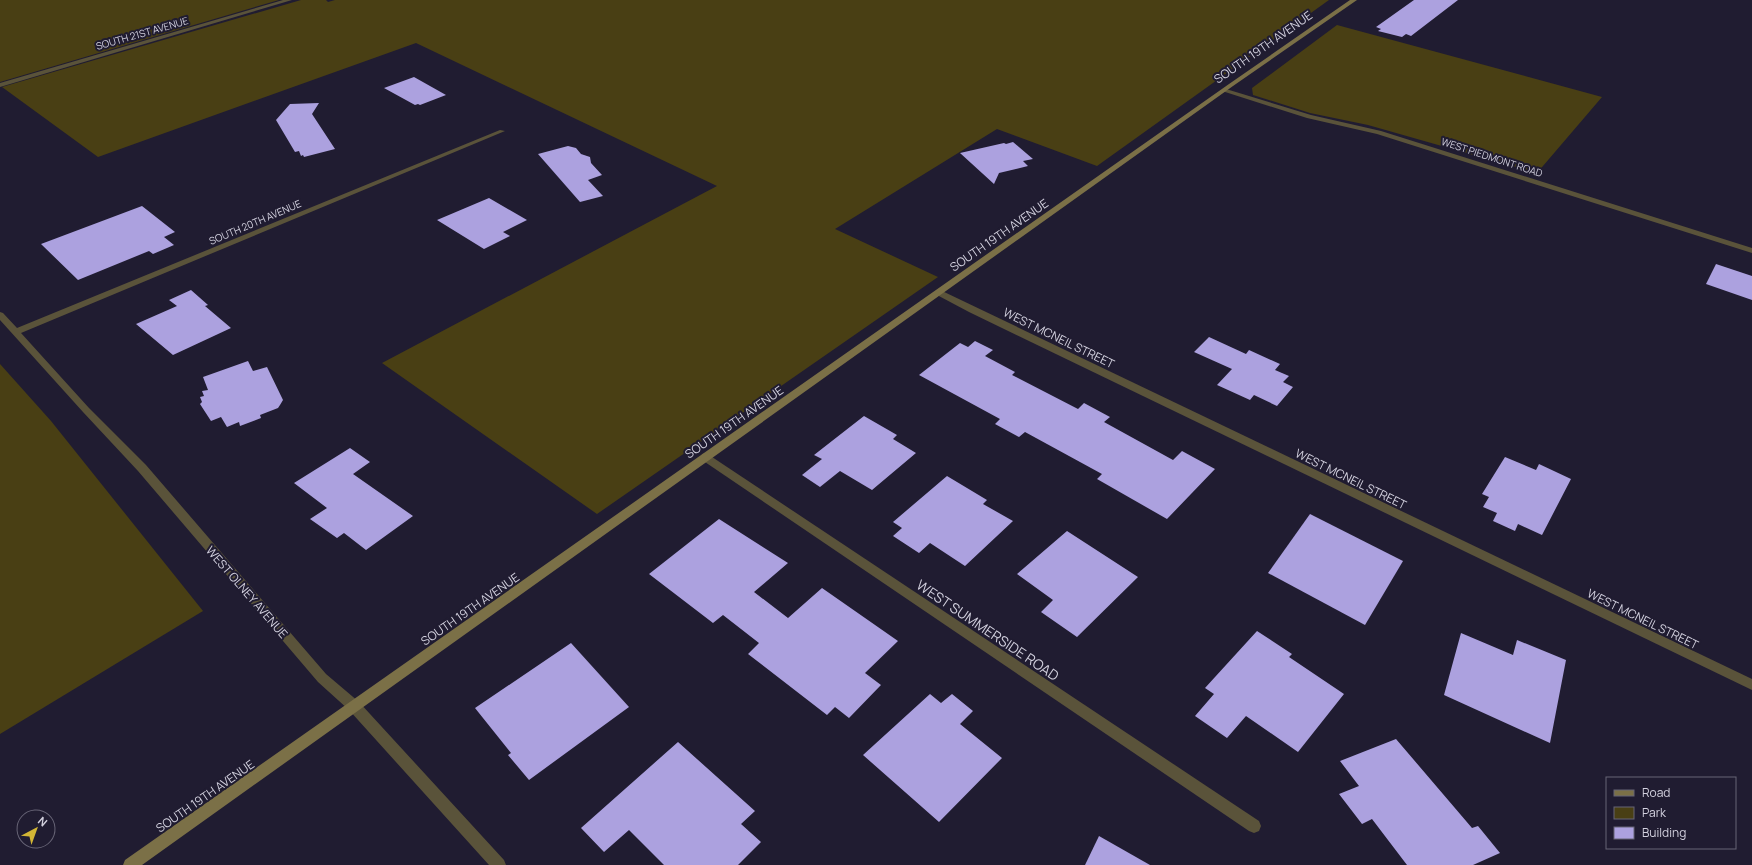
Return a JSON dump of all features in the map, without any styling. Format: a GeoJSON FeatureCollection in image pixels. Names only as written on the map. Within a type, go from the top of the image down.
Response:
{"type":"FeatureCollection","features":[{"type":"Feature","properties":{"kind":"street","name":"SOUTH 21ST AVENUE"},"geometry":{"type":"LineString","coordinates":[[0,85],[290,0]]}},
{"type":"Feature","properties":{"kind":"street","name":"SOUTH 19TH AVENUE"},"geometry":{"type":"LineString","coordinates":[[130,865],[940,293],[1224,90],[1354,0]]}},
{"type":"Feature","properties":{"kind":"street","name":"WEST PIEDMONT ROAD"},"geometry":{"type":"LineString","coordinates":[[1224,90],[1309,117],[1379,132],[1752,251]]}},
{"type":"Feature","properties":{"kind":"street","name":"SOUTH 20TH AVENUE"},"geometry":{"type":"LineString","coordinates":[[15,332],[502,131]]}},
{"type":"Feature","properties":{"kind":"street","name":"WEST MCNEIL STREET"},"geometry":{"type":"LineString","coordinates":[[940,293],[1374,504],[1752,685]]}},
{"type":"Feature","properties":{"kind":"street","name":"WEST OLNEY AVENUE"},"geometry":{"type":"LineString","coordinates":[[0,315],[86,410],[142,468],[250,597],[317,672],[354,706],[499,865]]}},
{"type":"Feature","properties":{"kind":"street","name":"WEST SUMMERSIDE ROAD"},"geometry":{"type":"LineString","coordinates":[[706,457],[1254,826]]}},
{"type":"Feature","properties":{"kind":"green space"},"geometry":{"type":"Polygon","coordinates":[[[0,0],[279,0],[0,82],[0,0]]]}},
{"type":"Feature","properties":{"kind":"green space"},"geometry":{"type":"Polygon","coordinates":[[[301,0],[326,0],[328,2],[335,0],[1329,0],[1097,166],[997,129],[835,229],[938,277],[597,514],[382,363],[717,186],[416,43],[98,157],[2,87],[301,0]]]}},
{"type":"Feature","properties":{"kind":"green space"},"geometry":{"type":"Polygon","coordinates":[[[1337,25],[1602,97],[1537,173],[1368,125],[1310,113],[1253,95],[1252,88],[1337,25]]]}},
{"type":"Feature","properties":{"kind":"green space"},"geometry":{"type":"Polygon","coordinates":[[[0,364],[51,421],[203,611],[0,734],[0,364]]]}},
{"type":"Feature","properties":{"kind":"building"},"geometry":{"type":"Polygon","coordinates":[[[1414,0],[1458,0],[1411,36],[1406,34],[1402,37],[1378,31],[1381,29],[1376,27],[1414,0]]]}},
{"type":"Feature","properties":{"kind":"building"},"geometry":{"type":"Polygon","coordinates":[[[414,77],[446,95],[420,105],[415,105],[384,88],[414,77]]]}},
{"type":"Feature","properties":{"kind":"building"},"geometry":{"type":"Polygon","coordinates":[[[319,103],[312,114],[335,149],[304,157],[303,155],[301,156],[299,151],[295,152],[276,120],[290,104],[319,103]]]}},
{"type":"Feature","properties":{"kind":"building"},"geometry":{"type":"Polygon","coordinates":[[[1013,142],[1033,159],[1023,161],[1028,166],[999,173],[994,184],[960,153],[1004,143],[1006,144],[1013,142]]]}},
{"type":"Feature","properties":{"kind":"building"},"geometry":{"type":"Polygon","coordinates":[[[568,146],[576,148],[581,154],[590,157],[591,163],[602,175],[588,180],[603,196],[580,202],[538,154],[568,146]]]}},
{"type":"Feature","properties":{"kind":"building"},"geometry":{"type":"Polygon","coordinates":[[[489,198],[527,220],[503,232],[510,236],[484,249],[437,220],[489,198]]]}},
{"type":"Feature","properties":{"kind":"building"},"geometry":{"type":"Polygon","coordinates":[[[142,206],[175,232],[164,237],[174,245],[153,254],[149,251],[78,280],[41,244],[142,206]]]}},
{"type":"Feature","properties":{"kind":"building"},"geometry":{"type":"Polygon","coordinates":[[[1716,264],[1752,276],[1752,300],[1706,284],[1716,264]]]}},
{"type":"Feature","properties":{"kind":"building"},"geometry":{"type":"Polygon","coordinates":[[[191,290],[208,305],[205,306],[231,328],[173,355],[136,324],[177,306],[169,300],[191,290]]]}},
{"type":"Feature","properties":{"kind":"building"},"geometry":{"type":"Polygon","coordinates":[[[1209,337],[1246,354],[1249,350],[1280,364],[1275,370],[1289,376],[1283,382],[1293,387],[1277,406],[1254,395],[1250,400],[1217,385],[1232,369],[1194,352],[1209,337]]]}},
{"type":"Feature","properties":{"kind":"building"},"geometry":{"type":"Polygon","coordinates":[[[975,341],[993,350],[985,356],[1015,372],[1012,375],[1078,409],[1084,403],[1110,417],[1104,422],[1173,460],[1182,451],[1215,469],[1167,519],[1097,479],[1102,474],[1025,432],[1019,437],[995,424],[1000,419],[919,375],[960,343],[968,347],[975,341]]]}},
{"type":"Feature","properties":{"kind":"building"},"geometry":{"type":"Polygon","coordinates":[[[248,361],[253,371],[267,367],[283,400],[280,405],[278,408],[260,415],[261,418],[240,426],[239,422],[227,427],[221,417],[211,421],[200,404],[202,402],[200,397],[204,396],[202,391],[208,390],[203,377],[248,361]]]}},
{"type":"Feature","properties":{"kind":"building"},"geometry":{"type":"Polygon","coordinates":[[[864,416],[897,435],[893,439],[916,453],[872,490],[840,471],[820,487],[802,475],[822,459],[814,455],[864,416]]]}},
{"type":"Feature","properties":{"kind":"building"},"geometry":{"type":"Polygon","coordinates":[[[350,448],[370,462],[353,474],[413,516],[366,550],[344,533],[337,538],[310,519],[327,508],[294,483],[350,448]]]}},
{"type":"Feature","properties":{"kind":"building"},"geometry":{"type":"Polygon","coordinates":[[[1505,457],[1536,470],[1539,464],[1571,479],[1542,535],[1518,524],[1515,531],[1493,521],[1497,513],[1483,507],[1489,497],[1482,494],[1505,457]]]}},
{"type":"Feature","properties":{"kind":"building"},"geometry":{"type":"Polygon","coordinates":[[[947,476],[987,500],[983,504],[1013,521],[965,566],[930,543],[919,553],[893,536],[902,528],[893,522],[947,476]]]}},
{"type":"Feature","properties":{"kind":"building"},"geometry":{"type":"Polygon","coordinates":[[[1310,514],[1403,561],[1365,625],[1268,573],[1310,514]]]}},
{"type":"Feature","properties":{"kind":"building"},"geometry":{"type":"Polygon","coordinates":[[[719,519],[788,563],[754,592],[788,618],[822,588],[898,641],[865,673],[881,685],[849,718],[835,707],[827,715],[748,654],[759,643],[723,615],[713,623],[649,574],[719,519]]]}},
{"type":"Feature","properties":{"kind":"building"},"geometry":{"type":"Polygon","coordinates":[[[1067,531],[1138,577],[1077,637],[1041,612],[1053,600],[1017,574],[1067,531]]]}},
{"type":"Feature","properties":{"kind":"building"},"geometry":{"type":"Polygon","coordinates":[[[1257,631],[1292,654],[1289,657],[1344,694],[1298,752],[1246,716],[1227,738],[1195,716],[1214,694],[1205,688],[1257,631]]]}},
{"type":"Feature","properties":{"kind":"building"},"geometry":{"type":"Polygon","coordinates":[[[1461,633],[1513,655],[1517,640],[1566,660],[1550,743],[1444,695],[1461,633]]]}},
{"type":"Feature","properties":{"kind":"building"},"geometry":{"type":"Polygon","coordinates":[[[571,643],[629,707],[529,780],[508,755],[511,753],[475,708],[571,643]]]}},
{"type":"Feature","properties":{"kind":"building"},"geometry":{"type":"Polygon","coordinates":[[[930,694],[941,703],[952,694],[973,711],[960,724],[1002,758],[939,822],[863,755],[930,694]]]}},
{"type":"Feature","properties":{"kind":"building"},"geometry":{"type":"Polygon","coordinates":[[[1396,739],[1472,828],[1478,826],[1500,853],[1473,865],[1407,865],[1372,819],[1362,824],[1339,794],[1359,786],[1340,761],[1396,739]]]}},
{"type":"Feature","properties":{"kind":"building"},"geometry":{"type":"Polygon","coordinates":[[[678,742],[755,811],[741,824],[761,842],[738,865],[664,865],[629,830],[604,852],[581,828],[678,742]]]}},
{"type":"Feature","properties":{"kind":"building"},"geometry":{"type":"Polygon","coordinates":[[[1099,836],[1150,865],[1085,865],[1099,836]]]}}]}
